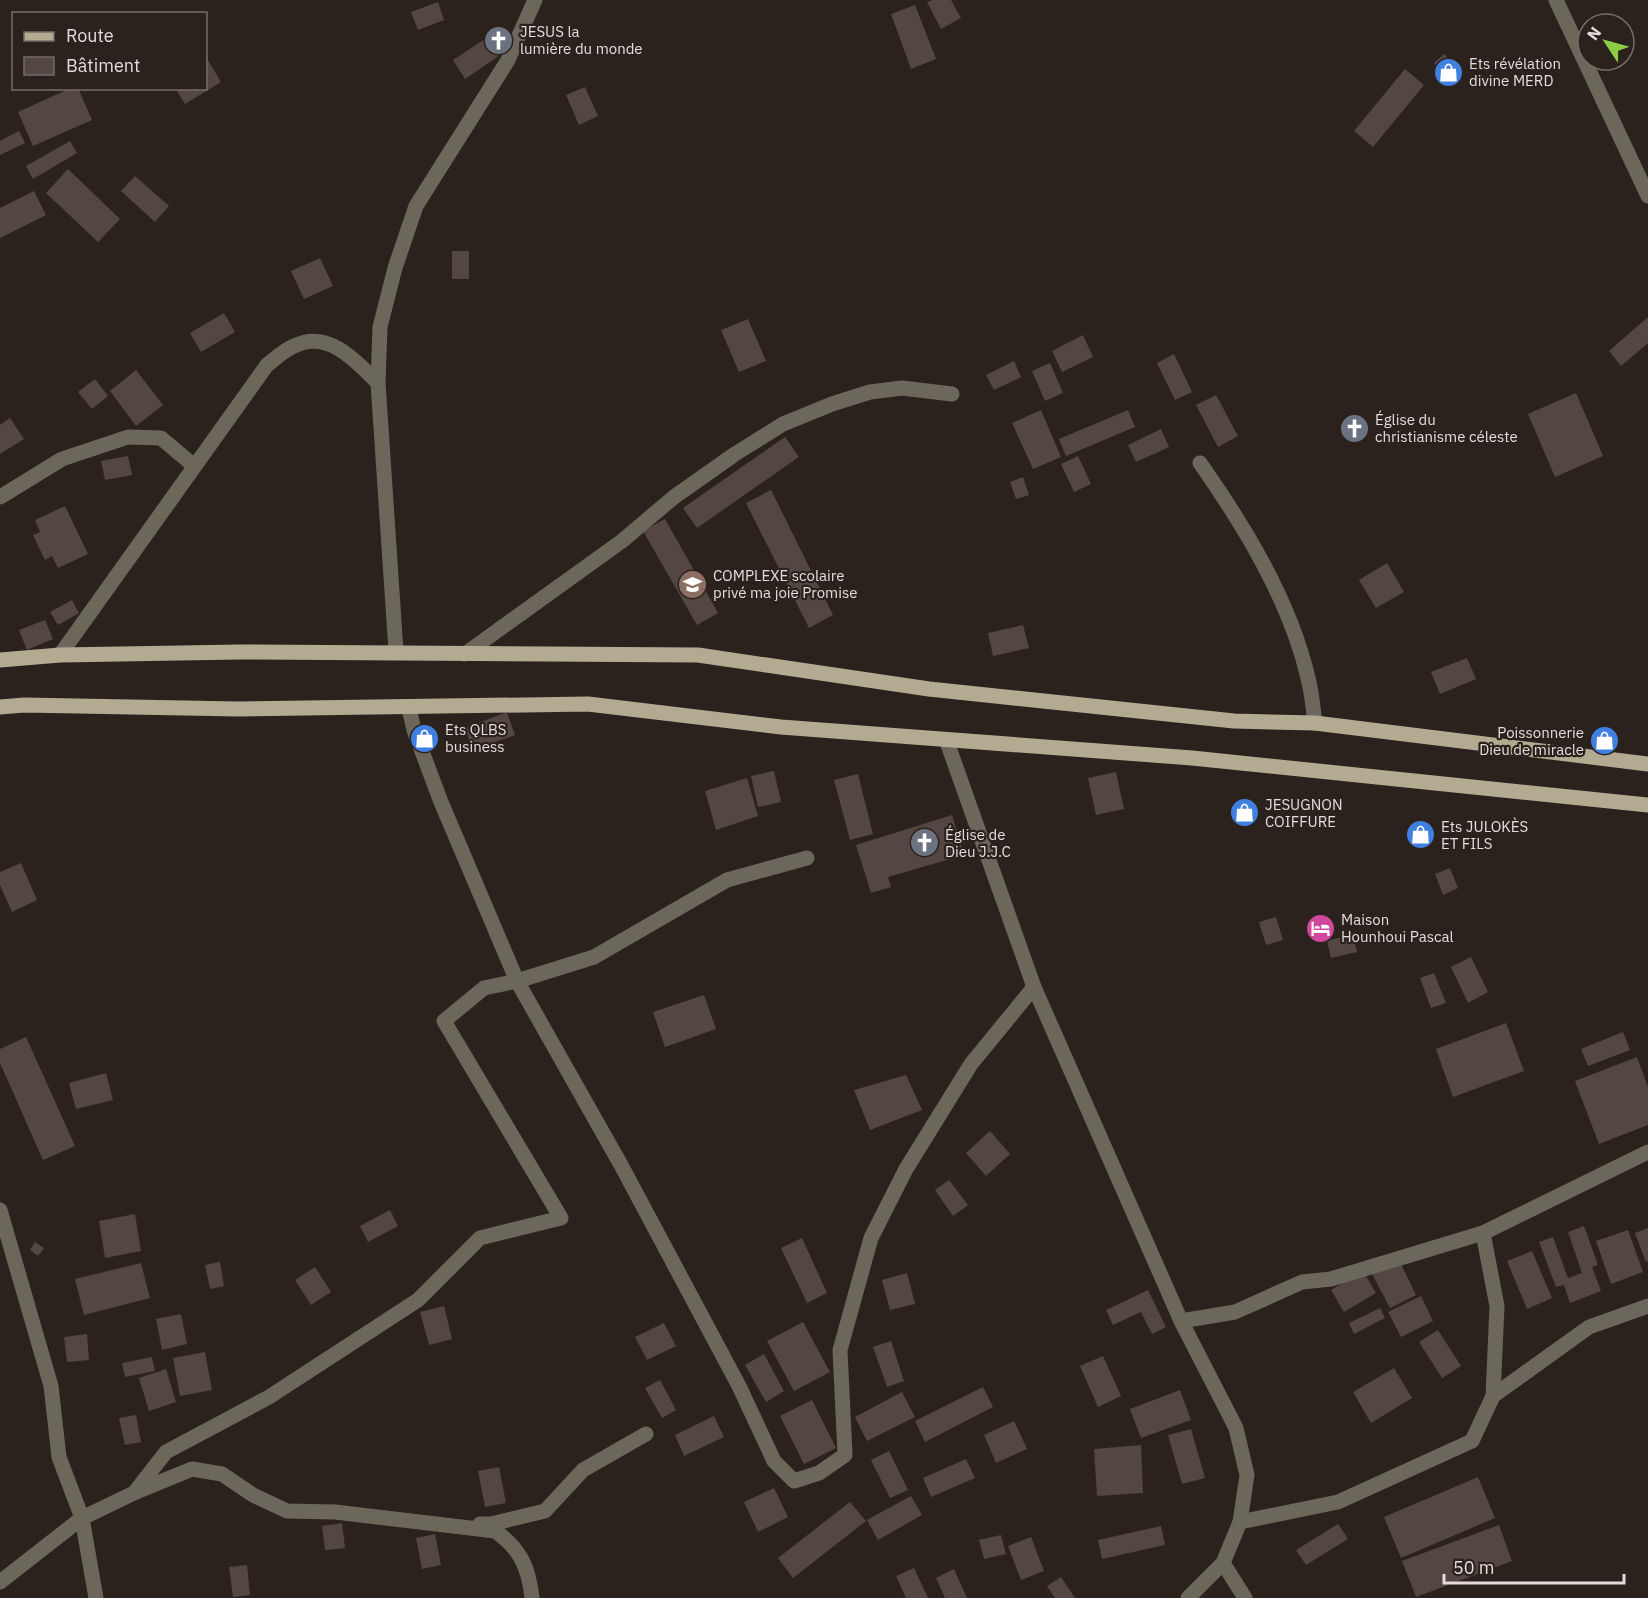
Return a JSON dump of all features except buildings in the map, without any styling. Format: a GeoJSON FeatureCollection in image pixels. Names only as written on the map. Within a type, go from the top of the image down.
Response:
{"type":"FeatureCollection","features":[{"type":"Feature","properties":{"kind":"main road"},"geometry":{"type":"LineString","coordinates":[[0,660],[60,655],[396,651],[465,654],[698,655],[929,689],[1234,721],[1315,723],[1648,764]]}},
{"type":"Feature","properties":{"kind":"main road"},"geometry":{"type":"LineString","coordinates":[[0,707],[24,705],[238,709],[588,704],[781,727],[947,742],[1192,758],[1648,805]]}},
{"type":"Feature","properties":{"kind":"street"},"geometry":{"type":"LineString","coordinates":[[396,651],[378,383],[380,327],[395,268],[416,206],[508,60],[535,0]]}},
{"type":"Feature","properties":{"kind":"street"},"geometry":{"type":"LineString","coordinates":[[1556,0],[1648,196]]}},
{"type":"Feature","properties":{"kind":"street"},"geometry":{"type":"LineString","coordinates":[[60,655],[137,549],[193,465],[267,365],[295,345],[321,341],[349,353],[378,383]]}},
{"type":"Feature","properties":{"kind":"street"},"geometry":{"type":"LineString","coordinates":[[465,654],[622,541],[674,497],[783,424],[832,404],[870,392],[902,388],[952,394]]}},
{"type":"Feature","properties":{"kind":"street"},"geometry":{"type":"LineString","coordinates":[[0,497],[62,459],[128,437],[161,438],[193,465]]}},
{"type":"Feature","properties":{"kind":"street"},"geometry":{"type":"LineString","coordinates":[[1200,463],[1235,513],[1294,633],[1309,678],[1315,723]]}},
{"type":"Feature","properties":{"kind":"street"},"geometry":{"type":"LineString","coordinates":[[409,708],[414,730],[441,802],[517,981],[621,1165],[739,1386],[774,1461],[794,1481],[819,1473],[845,1455],[840,1350],[872,1238],[906,1169],[971,1064],[1034,987]]}},
{"type":"Feature","properties":{"kind":"street"},"geometry":{"type":"LineString","coordinates":[[947,742],[1034,987],[1181,1321],[1236,1428],[1247,1474],[1240,1522],[1224,1563],[1188,1598]]}},
{"type":"Feature","properties":{"kind":"street"},"geometry":{"type":"LineString","coordinates":[[134,1494],[166,1452],[269,1397],[418,1300],[480,1238],[561,1218],[444,1021],[484,987],[517,981],[594,957],[727,880],[807,858]]}},
{"type":"Feature","properties":{"kind":"street"},"geometry":{"type":"LineString","coordinates":[[1181,1321],[1235,1312],[1302,1282],[1331,1279],[1483,1233],[1648,1152]]}},
{"type":"Feature","properties":{"kind":"street"},"geometry":{"type":"LineString","coordinates":[[1,1219],[51,1386],[59,1457],[82,1518],[96,1598]]}},
{"type":"Feature","properties":{"kind":"street"},"geometry":{"type":"LineString","coordinates":[[1240,1522],[1338,1502],[1472,1441],[1493,1396],[1497,1306],[1483,1233]]}},
{"type":"Feature","properties":{"kind":"street"},"geometry":{"type":"LineString","coordinates":[[1493,1396],[1589,1327],[1648,1306]]}},
{"type":"Feature","properties":{"kind":"street"},"geometry":{"type":"LineString","coordinates":[[420,1523],[491,1524],[545,1512],[583,1470],[646,1434]]}},
{"type":"Feature","properties":{"kind":"street"},"geometry":{"type":"LineString","coordinates":[[0,1582],[82,1518],[192,1469],[222,1473],[253,1495],[287,1511],[335,1512],[495,1531],[508,1540],[523,1558],[532,1598]]}},
{"type":"Feature","properties":{"kind":"street"},"geometry":{"type":"LineString","coordinates":[[1224,1563],[1245,1598]]}},
{"type":"Feature","properties":{"kind":"place","name":"JESUS la lumière du monde"},"geometry":{"type":"Point","coordinates":[499,40]}},
{"type":"Feature","properties":{"kind":"place","name":"Ets révélation divine MERD"},"geometry":{"type":"Point","coordinates":[1448,72]}},
{"type":"Feature","properties":{"kind":"place","name":"Église du christianisme céleste"},"geometry":{"type":"Point","coordinates":[1354,428]}},
{"type":"Feature","properties":{"kind":"place","name":"COMPLEXE scolaire privé ma joie Promise"},"geometry":{"type":"Point","coordinates":[692,584]}},
{"type":"Feature","properties":{"kind":"place","name":"Ets QLBS business"},"geometry":{"type":"Point","coordinates":[424,738]}},
{"type":"Feature","properties":{"kind":"place","name":"Poissonnerie Dieu de miracle"},"geometry":{"type":"Point","coordinates":[1605,741]}},
{"type":"Feature","properties":{"kind":"place","name":"JESUGNON COIFFURE"},"geometry":{"type":"Point","coordinates":[1244,813]}},
{"type":"Feature","properties":{"kind":"place","name":"Ets JULOKÈS ET FILS"},"geometry":{"type":"Point","coordinates":[1420,835]}},
{"type":"Feature","properties":{"kind":"place","name":"Église de Dieu J.J.C"},"geometry":{"type":"Point","coordinates":[924,843]}},
{"type":"Feature","properties":{"kind":"place","name":"Maison Hounhoui Pascal"},"geometry":{"type":"Point","coordinates":[1320,928]}}]}
